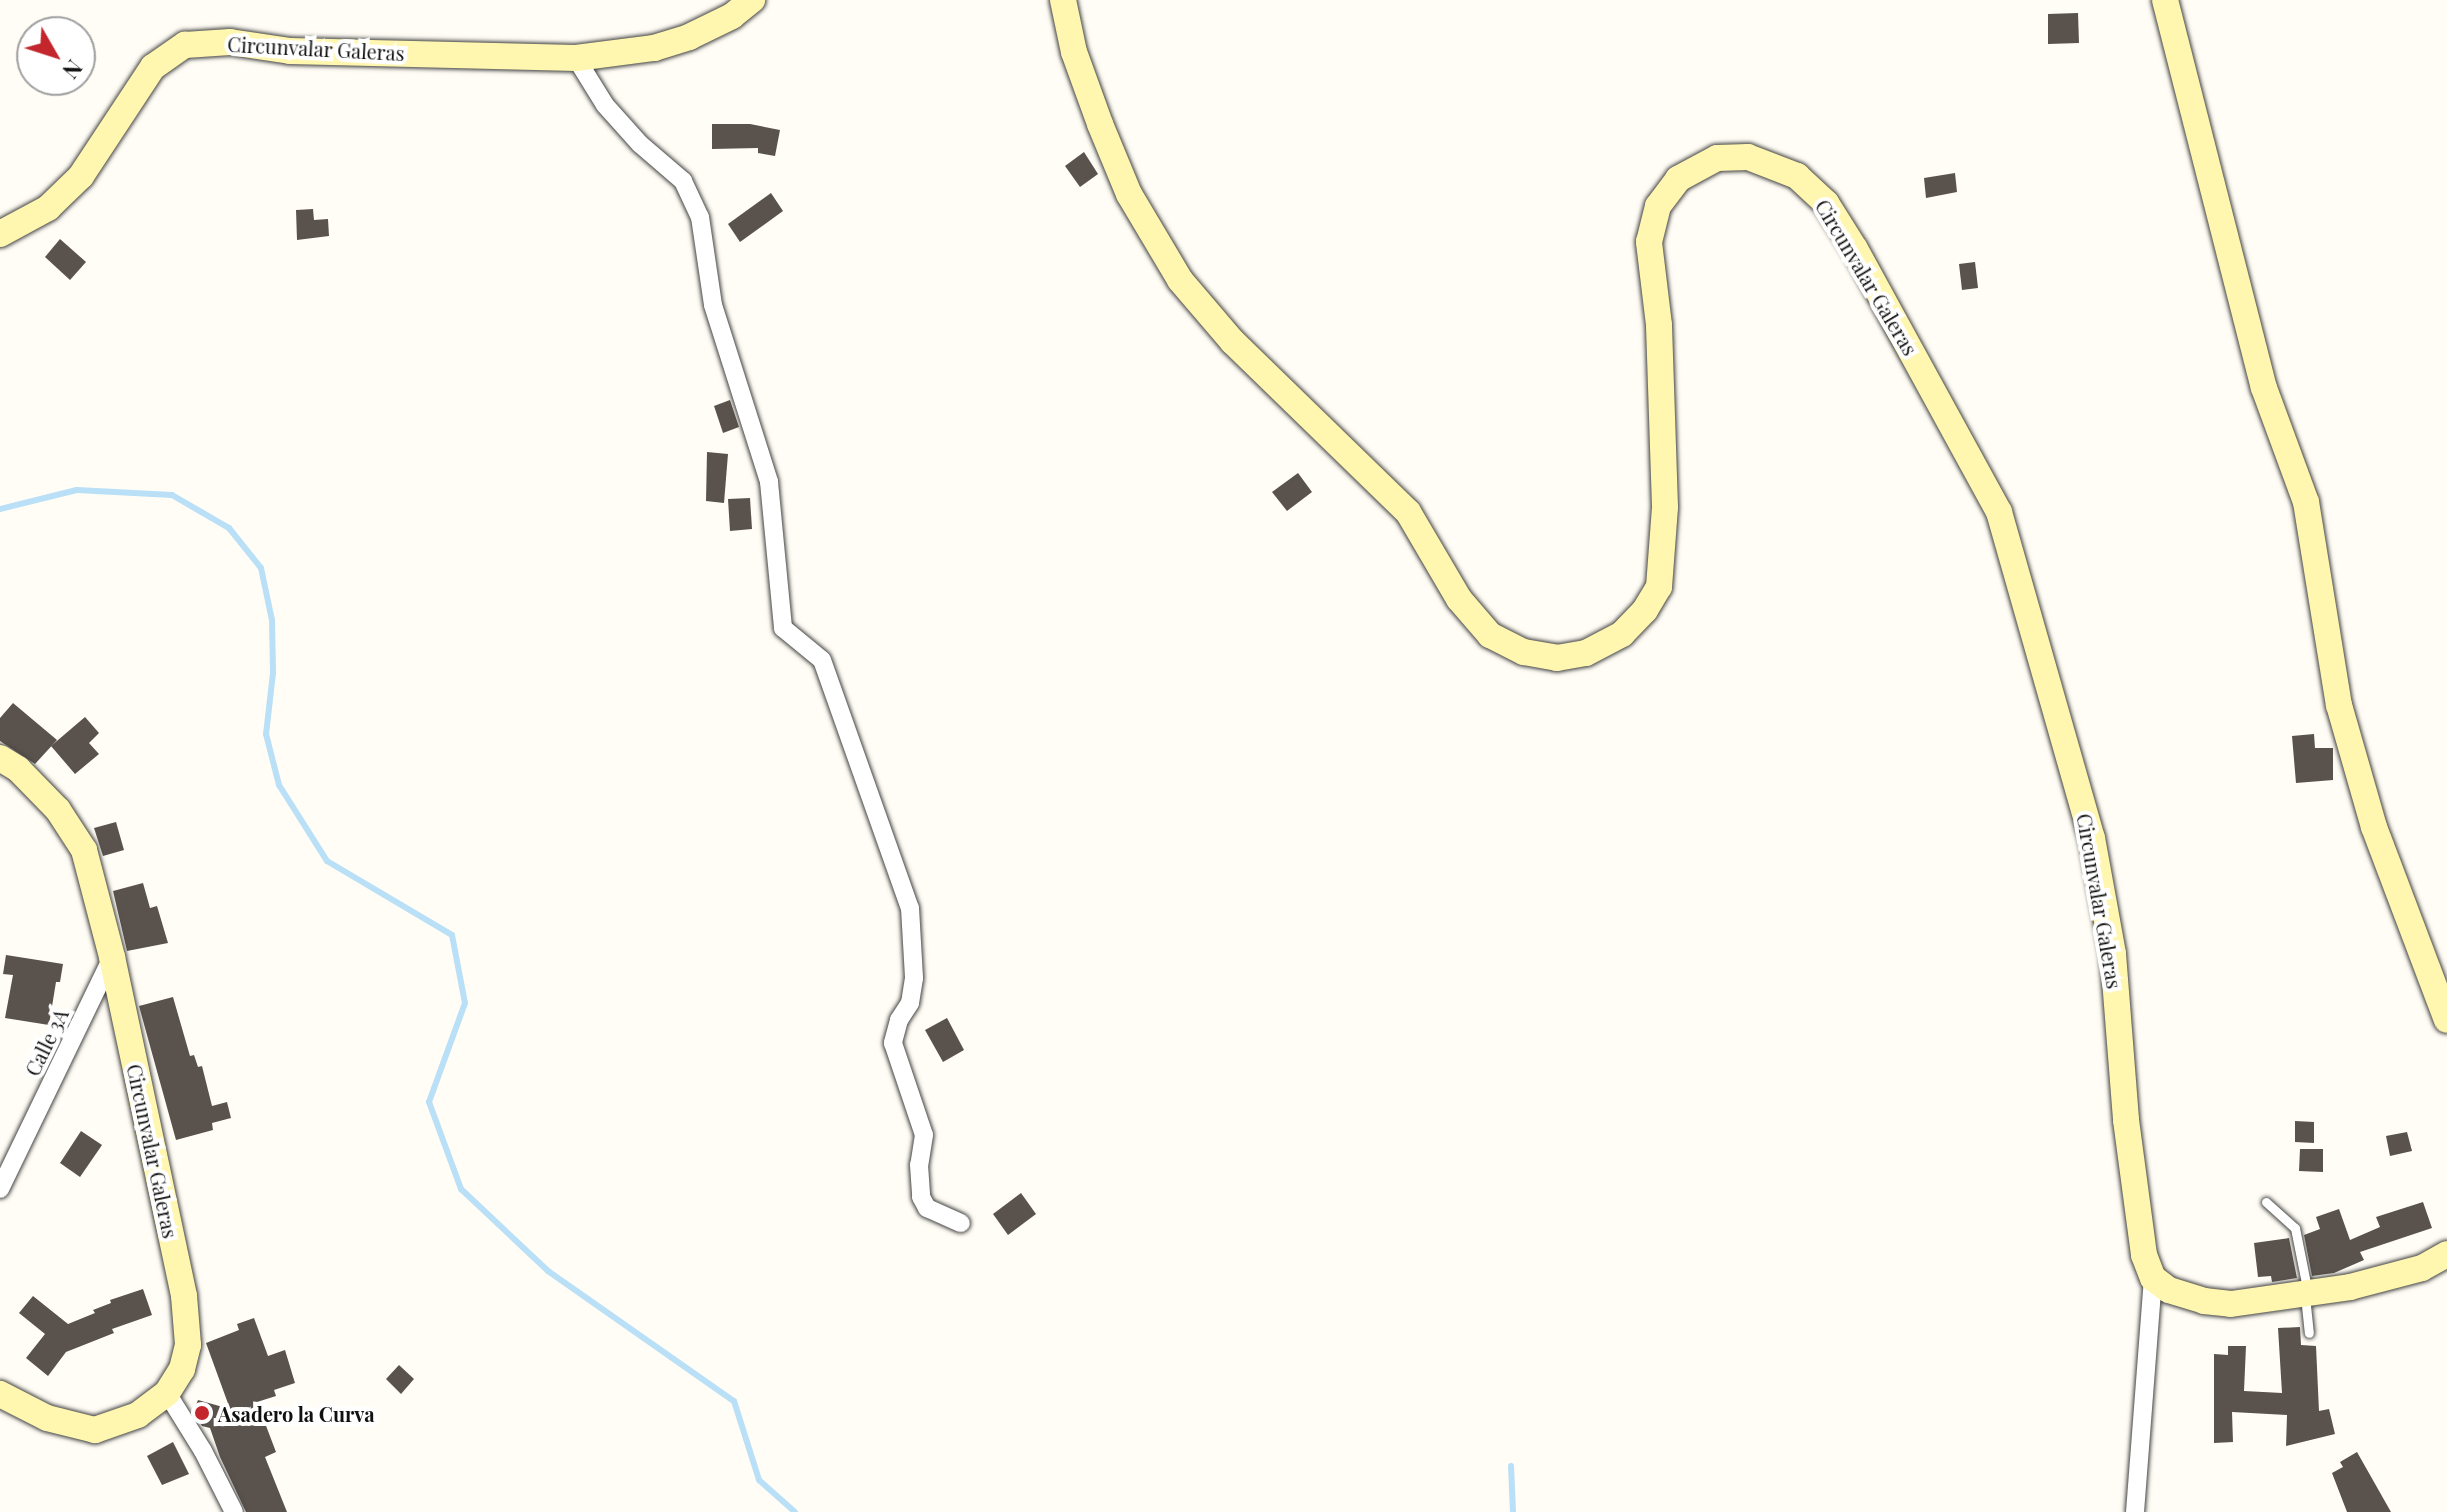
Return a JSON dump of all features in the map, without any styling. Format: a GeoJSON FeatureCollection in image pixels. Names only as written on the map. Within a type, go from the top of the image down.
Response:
{"type":"FeatureCollection","features":[{"type":"Feature","properties":{"kind":"main road","name":"Circunvalar Galeras"},"geometry":{"type":"LineString","coordinates":[[0,234],[48,208],[81,176],[153,67],[185,45],[230,42],[290,51],[576,58],[654,48],[689,37],[732,16],[752,0]]}},
{"type":"Feature","properties":{"kind":"main road","name":"Circunvalar Galeras"},"geometry":{"type":"LineString","coordinates":[[1063,0],[1074,52],[1129,194],[1180,280],[1233,342],[1408,512],[1459,599],[1490,635],[1524,652],[1557,658],[1586,653],[1622,634],[1645,610],[1659,587],[1665,507],[1659,325],[1649,242],[1658,206],[1678,179],[1717,158],[1748,157],[1797,176],[1826,203],[1899,325],[2003,526],[2092,838],[2113,954],[2126,1120],[2144,1255],[2153,1278]]}},
{"type":"Feature","properties":{"kind":"main road"},"geometry":{"type":"LineString","coordinates":[[2165,0],[2264,388],[2306,502],[2339,705],[2374,827],[2447,1020]]}},
{"type":"Feature","properties":{"kind":"main road","name":"Circunvalar Galeras"},"geometry":{"type":"LineString","coordinates":[[0,758],[18,769],[58,810],[84,850],[112,957],[184,1296],[188,1345],[182,1369],[167,1393],[138,1415],[95,1430],[47,1418],[0,1394]]}},
{"type":"Feature","properties":{"kind":"main road"},"geometry":{"type":"LineString","coordinates":[[2153,1278],[2169,1290],[2204,1301],[2231,1304],[2307,1296],[2422,1268],[2447,1254]]}},
{"type":"Feature","properties":{"kind":"street"},"geometry":{"type":"LineString","coordinates":[[576,58],[605,105],[640,144],[683,181],[700,217],[713,305],[769,482],[783,628],[822,660],[910,908],[914,978],[910,1003],[899,1020],[893,1043],[924,1135],[919,1165],[921,1197],[927,1208],[961,1223]]}},
{"type":"Feature","properties":{"kind":"street","name":"Calle 3A"},"geometry":{"type":"LineString","coordinates":[[0,1189],[112,957]]}},
{"type":"Feature","properties":{"kind":"street"},"geometry":{"type":"LineString","coordinates":[[2135,1512],[2153,1278]]}},
{"type":"Feature","properties":{"kind":"street"},"geometry":{"type":"LineString","coordinates":[[167,1393],[203,1451],[234,1512]]}},
{"type":"Feature","properties":{"kind":"lane"},"geometry":{"type":"LineString","coordinates":[[2266,1202],[2295,1228],[2307,1296],[2309,1333]]}},
{"type":"Feature","properties":{"kind":"building"},"geometry":{"type":"Polygon","coordinates":[[[2078,13],[2079,43],[2048,44],[2048,14],[2078,13]]]}},
{"type":"Feature","properties":{"kind":"building"},"geometry":{"type":"Polygon","coordinates":[[[712,124],[750,124],[780,130],[775,156],[758,153],[758,148],[712,149],[712,124]]]}},
{"type":"Feature","properties":{"kind":"building"},"geometry":{"type":"Polygon","coordinates":[[[1084,152],[1098,174],[1080,187],[1065,166],[1084,152]]]}},
{"type":"Feature","properties":{"kind":"building"},"geometry":{"type":"Polygon","coordinates":[[[1955,173],[1957,192],[1926,198],[1924,178],[1955,173]]]}},
{"type":"Feature","properties":{"kind":"building"},"geometry":{"type":"Polygon","coordinates":[[[771,193],[783,211],[740,242],[728,224],[771,193]]]}},
{"type":"Feature","properties":{"kind":"building"},"geometry":{"type":"Polygon","coordinates":[[[313,209],[314,220],[328,219],[329,236],[297,240],[296,210],[313,209]]]}},
{"type":"Feature","properties":{"kind":"building"},"geometry":{"type":"Polygon","coordinates":[[[60,239],[86,262],[70,280],[45,257],[60,239]]]}},
{"type":"Feature","properties":{"kind":"building"},"geometry":{"type":"Polygon","coordinates":[[[1975,262],[1978,288],[1962,290],[1959,264],[1975,262]]]}},
{"type":"Feature","properties":{"kind":"building"},"geometry":{"type":"Polygon","coordinates":[[[730,400],[739,427],[723,433],[714,406],[730,400]]]}},
{"type":"Feature","properties":{"kind":"building"},"geometry":{"type":"Polygon","coordinates":[[[707,452],[728,454],[724,503],[706,501],[707,452]]]}},
{"type":"Feature","properties":{"kind":"building"},"geometry":{"type":"Polygon","coordinates":[[[1298,473],[1312,492],[1287,511],[1272,492],[1298,473]]]}},
{"type":"Feature","properties":{"kind":"building"},"geometry":{"type":"Polygon","coordinates":[[[750,498],[752,529],[730,531],[728,499],[750,498]]]}},
{"type":"Feature","properties":{"kind":"building"},"geometry":{"type":"Polygon","coordinates":[[[13,703],[57,740],[35,764],[0,741],[0,718],[13,703]]]}},
{"type":"Feature","properties":{"kind":"building"},"geometry":{"type":"Polygon","coordinates":[[[85,717],[99,733],[89,743],[99,754],[75,774],[51,746],[85,717]]]}},
{"type":"Feature","properties":{"kind":"building"},"geometry":{"type":"Polygon","coordinates":[[[2314,734],[2315,748],[2333,748],[2333,780],[2296,783],[2292,736],[2314,734]]]}},
{"type":"Feature","properties":{"kind":"building"},"geometry":{"type":"Polygon","coordinates":[[[116,822],[124,850],[103,856],[94,828],[116,822]]]}},
{"type":"Feature","properties":{"kind":"building"},"geometry":{"type":"Polygon","coordinates":[[[143,883],[150,908],[157,906],[168,943],[127,951],[113,891],[143,883]]]}},
{"type":"Feature","properties":{"kind":"building"},"geometry":{"type":"Polygon","coordinates":[[[6,955],[63,964],[60,982],[56,982],[49,1025],[5,1018],[13,975],[3,974],[6,955]]]}},
{"type":"Feature","properties":{"kind":"building"},"geometry":{"type":"Polygon","coordinates":[[[173,997],[190,1056],[194,1055],[198,1067],[202,1066],[212,1106],[227,1102],[231,1118],[212,1123],[213,1130],[176,1140],[139,1006],[173,997]]]}},
{"type":"Feature","properties":{"kind":"building"},"geometry":{"type":"Polygon","coordinates":[[[947,1018],[964,1050],[943,1062],[925,1030],[947,1018]]]}},
{"type":"Feature","properties":{"kind":"building"},"geometry":{"type":"Polygon","coordinates":[[[2295,1121],[2314,1122],[2314,1143],[2295,1142],[2295,1121]]]}},
{"type":"Feature","properties":{"kind":"building"},"geometry":{"type":"Polygon","coordinates":[[[81,1131],[102,1145],[80,1177],[60,1163],[81,1131]]]}},
{"type":"Feature","properties":{"kind":"building"},"geometry":{"type":"Polygon","coordinates":[[[2407,1132],[2412,1151],[2390,1156],[2386,1136],[2407,1132]]]}},
{"type":"Feature","properties":{"kind":"building"},"geometry":{"type":"Polygon","coordinates":[[[2300,1149],[2323,1149],[2323,1172],[2299,1171],[2300,1149]]]}},
{"type":"Feature","properties":{"kind":"building"},"geometry":{"type":"Polygon","coordinates":[[[1021,1193],[1036,1214],[1008,1235],[993,1214],[1021,1193]]]}},
{"type":"Feature","properties":{"kind":"building"},"geometry":{"type":"Polygon","coordinates":[[[2423,1202],[2432,1228],[2360,1252],[2364,1260],[2334,1273],[2312,1276],[2304,1235],[2320,1229],[2316,1217],[2339,1209],[2350,1240],[2380,1227],[2376,1217],[2423,1202]]]}},
{"type":"Feature","properties":{"kind":"building"},"geometry":{"type":"Polygon","coordinates":[[[2289,1238],[2297,1278],[2272,1282],[2271,1276],[2258,1277],[2254,1243],[2289,1238]]]}},
{"type":"Feature","properties":{"kind":"building"},"geometry":{"type":"Polygon","coordinates":[[[143,1289],[152,1315],[112,1329],[114,1333],[66,1352],[48,1376],[26,1358],[45,1334],[19,1313],[33,1296],[68,1324],[95,1313],[93,1310],[111,1303],[110,1300],[143,1289]]]}},
{"type":"Feature","properties":{"kind":"building"},"geometry":{"type":"Polygon","coordinates":[[[254,1318],[268,1356],[285,1350],[295,1383],[274,1390],[276,1396],[257,1402],[276,1452],[265,1457],[287,1512],[246,1512],[210,1428],[202,1426],[193,1412],[198,1400],[230,1409],[206,1343],[239,1330],[237,1324],[254,1318]]]}},
{"type":"Feature","properties":{"kind":"building"},"geometry":{"type":"Polygon","coordinates":[[[2300,1327],[2301,1345],[2316,1346],[2319,1411],[2329,1409],[2335,1434],[2286,1446],[2287,1415],[2232,1412],[2233,1442],[2214,1443],[2214,1354],[2228,1355],[2228,1346],[2246,1346],[2244,1391],[2282,1393],[2278,1328],[2300,1327]]]}},
{"type":"Feature","properties":{"kind":"building"},"geometry":{"type":"Polygon","coordinates":[[[399,1365],[414,1379],[401,1394],[386,1379],[399,1365]]]}},
{"type":"Feature","properties":{"kind":"building"},"geometry":{"type":"Polygon","coordinates":[[[173,1442],[189,1474],[162,1485],[147,1456],[173,1442]]]}},
{"type":"Feature","properties":{"kind":"building"},"geometry":{"type":"Polygon","coordinates":[[[2357,1452],[2391,1512],[2347,1512],[2332,1473],[2343,1467],[2340,1462],[2357,1452]]]}},
{"type":"Feature","properties":{"kind":"waterway"},"geometry":{"type":"LineString","coordinates":[[0,509],[77,490],[172,495],[229,528],[261,568],[272,620],[273,673],[266,734],[279,785],[327,861],[452,935],[465,1003],[429,1102],[461,1189],[548,1271],[734,1401],[759,1480],[795,1512]]}},
{"type":"Feature","properties":{"kind":"waterway"},"geometry":{"type":"LineString","coordinates":[[1511,1466],[1513,1512]]}},
{"type":"Feature","properties":{"kind":"place","name":"Asadero la Curva"},"geometry":{"type":"Point","coordinates":[202,1413]}}]}
